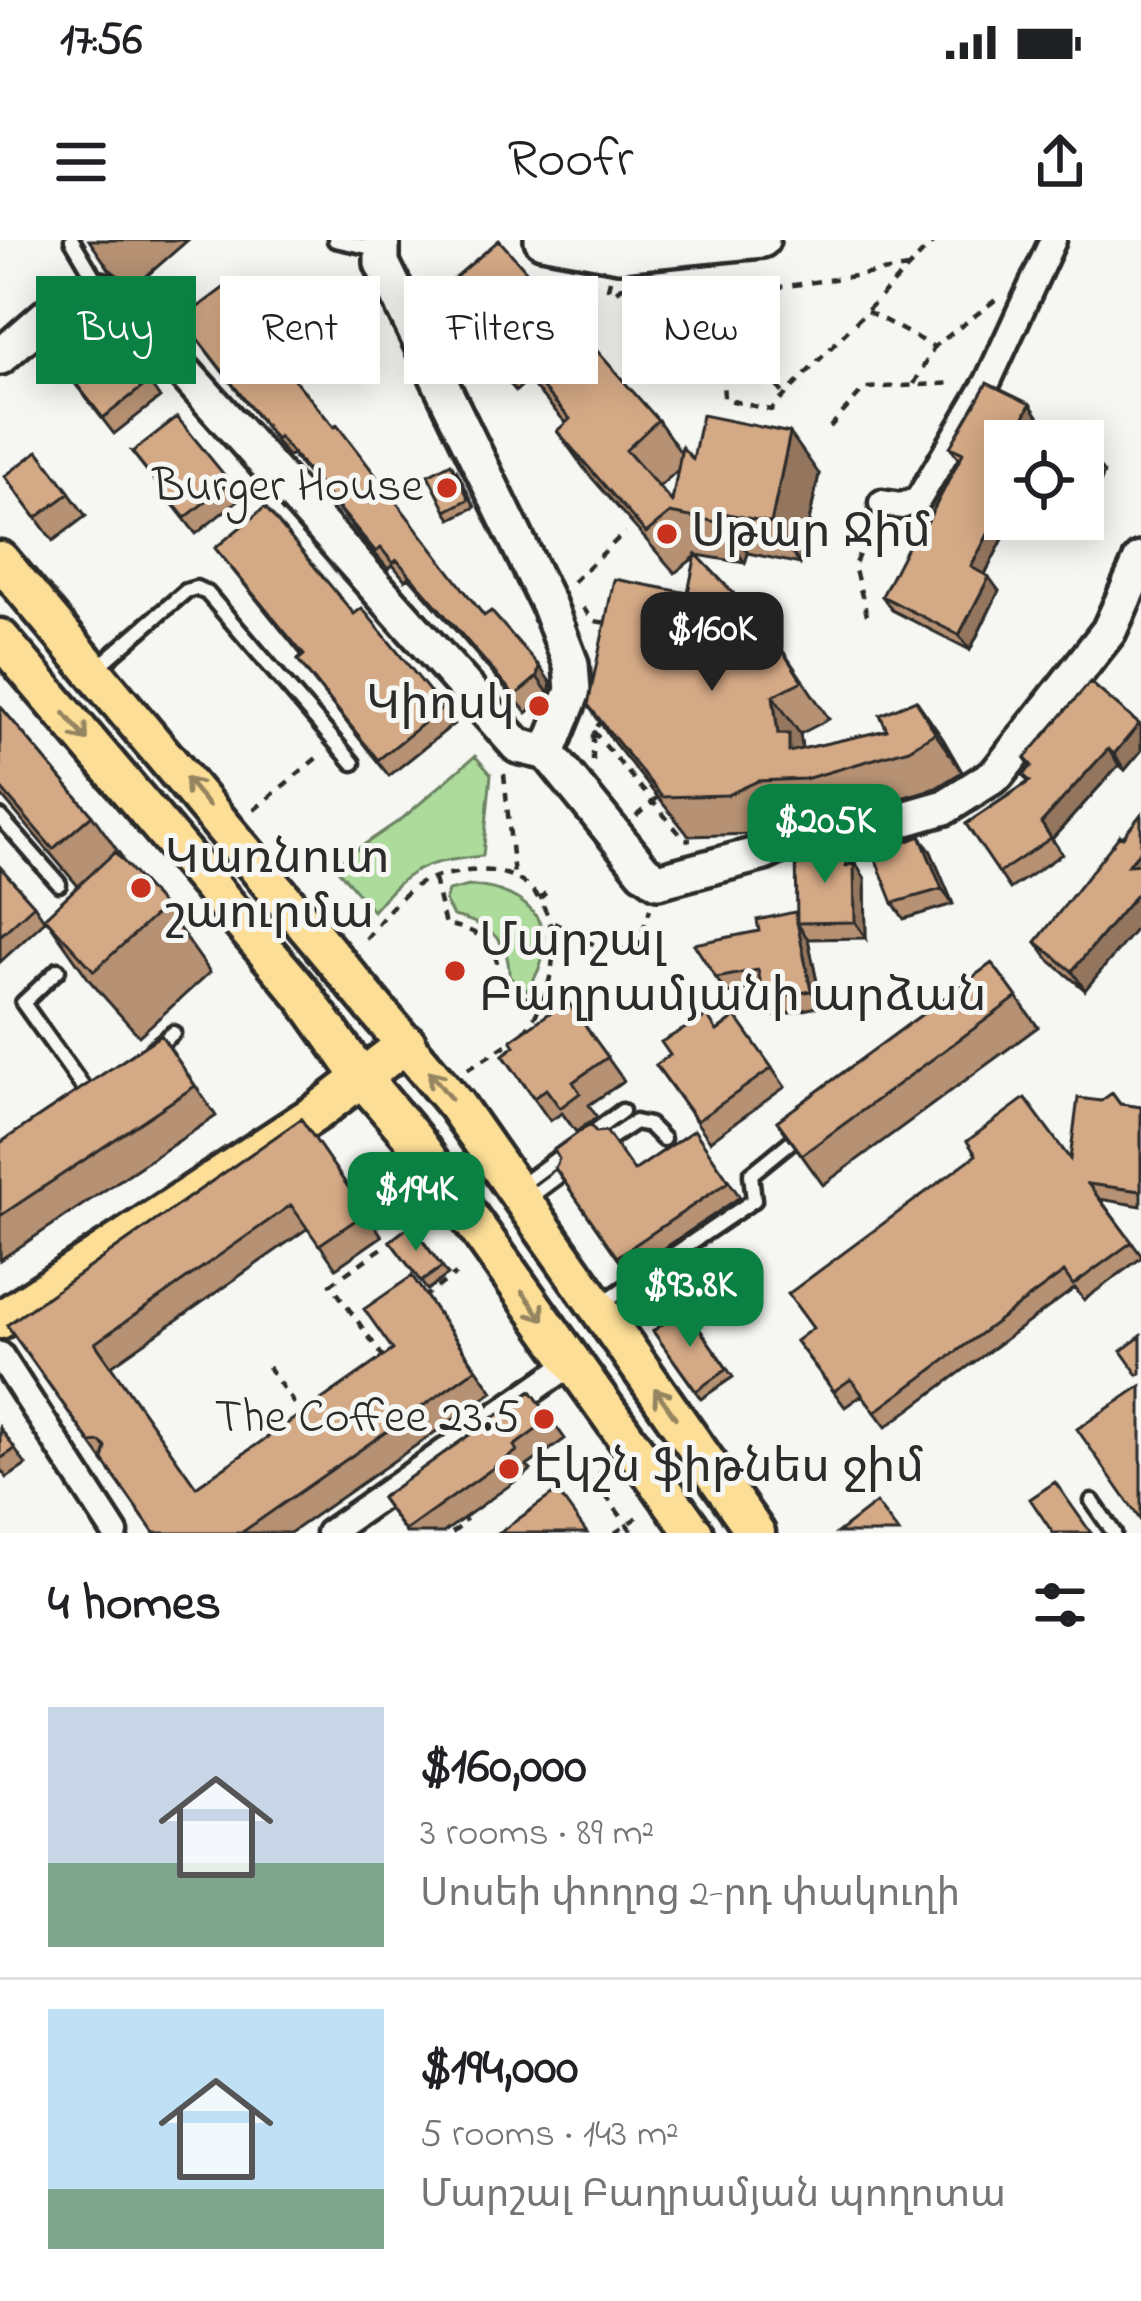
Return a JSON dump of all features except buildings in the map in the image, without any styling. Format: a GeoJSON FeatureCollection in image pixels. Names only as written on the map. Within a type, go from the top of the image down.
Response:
{"type":"FeatureCollection","features":[{"type":"Feature","properties":{"kind":"main road"},"geometry":{"type":"LineString","coordinates":[[0,560],[407,1043],[756,1533]]}},
{"type":"Feature","properties":{"kind":"main road"},"geometry":{"type":"LineString","coordinates":[[0,638],[303,995],[412,1138],[694,1533]]}},
{"type":"Feature","properties":{"kind":"main road"},"geometry":{"type":"LineString","coordinates":[[0,1302],[407,1043]]}},
{"type":"Feature","properties":{"kind":"main road"},"geometry":{"type":"LineString","coordinates":[[0,1319],[185,1200],[357,1071]]}},
{"type":"Feature","properties":{"kind":"street"},"geometry":{"type":"LineString","coordinates":[[542,240],[619,254],[762,240]]}},
{"type":"Feature","properties":{"kind":"street"},"geometry":{"type":"LineString","coordinates":[[882,503],[901,506],[918,500],[988,381],[1053,240]]}},
{"type":"Feature","properties":{"kind":"street"},"geometry":{"type":"LineString","coordinates":[[382,245],[382,263],[548,604],[571,664],[573,691],[548,753]]}},
{"type":"Feature","properties":{"kind":"street"},"geometry":{"type":"LineString","coordinates":[[0,357],[36,326]]}},
{"type":"Feature","properties":{"kind":"street"},"geometry":{"type":"LineString","coordinates":[[195,384],[518,746],[548,753],[644,871],[658,881],[764,853],[793,839],[835,839],[945,807],[997,774],[1109,631],[1141,560]]}},
{"type":"Feature","properties":{"kind":"street"},"geometry":{"type":"LineString","coordinates":[[0,1355],[95,1488],[115,1533]]}},
{"type":"Feature","properties":{"kind":"street"},"geometry":{"type":"LineString","coordinates":[[329,1533],[573,1362]]}},
{"type":"Feature","properties":{"kind":"lane"},"geometry":{"type":"LineString","coordinates":[[72,240],[93,276]]}},
{"type":"Feature","properties":{"kind":"lane"},"geometry":{"type":"LineString","coordinates":[[335,240],[382,245]]}},
{"type":"Feature","properties":{"kind":"lane"},"geometry":{"type":"LineString","coordinates":[[94,670],[186,591],[196,588],[207,593],[352,764]]}},
{"type":"Feature","properties":{"kind":"lane"},"geometry":{"type":"LineString","coordinates":[[0,817],[59,884]]}},
{"type":"Feature","properties":{"kind":"lane"},"geometry":{"type":"LineString","coordinates":[[58,970],[23,1003],[91,1099]]}},
{"type":"Feature","properties":{"kind":"lane"},"geometry":{"type":"LineString","coordinates":[[140,1060],[173,1034]]}},
{"type":"Feature","properties":{"kind":"lane"},"geometry":{"type":"LineString","coordinates":[[73,1112],[107,1085]]}},
{"type":"Feature","properties":{"kind":"lane"},"geometry":{"type":"LineString","coordinates":[[520,1196],[622,1111]]}},
{"type":"Feature","properties":{"kind":"lane"},"geometry":{"type":"LineString","coordinates":[[611,1138],[635,1122],[649,1125],[663,1139]]}},
{"type":"Feature","properties":{"kind":"lane"},"geometry":{"type":"LineString","coordinates":[[597,1307],[754,1200],[751,1174],[805,1130]]}},
{"type":"Feature","properties":{"kind":"lane"},"geometry":{"type":"LineString","coordinates":[[520,1196],[560,1175]]}},
{"type":"Feature","properties":{"kind":"lane"},"geometry":{"type":"LineString","coordinates":[[1092,1501],[1114,1533]]}},
{"type":"Feature","properties":{"kind":"path"},"geometry":{"type":"LineString","coordinates":[[723,384],[724,399],[771,410],[935,240]]}},
{"type":"Feature","properties":{"kind":"path"},"geometry":{"type":"LineString","coordinates":[[780,287],[908,268]]}},
{"type":"Feature","properties":{"kind":"path"},"geometry":{"type":"LineString","coordinates":[[914,385],[934,347],[1006,292]]}},
{"type":"Feature","properties":{"kind":"path"},"geometry":{"type":"LineString","coordinates":[[867,311],[934,347]]}},
{"type":"Feature","properties":{"kind":"path"},"geometry":{"type":"LineString","coordinates":[[830,427],[865,388],[967,382]]}},
{"type":"Feature","properties":{"kind":"path"},"geometry":{"type":"LineString","coordinates":[[776,384],[785,394]]}},
{"type":"Feature","properties":{"kind":"path"},"geometry":{"type":"LineString","coordinates":[[867,615],[854,566],[882,503]]}},
{"type":"Feature","properties":{"kind":"path"},"geometry":{"type":"LineString","coordinates":[[566,588],[625,532]]}},
{"type":"Feature","properties":{"kind":"path"},"geometry":{"type":"LineString","coordinates":[[593,731],[656,800],[685,840]]}},
{"type":"Feature","properties":{"kind":"path"},"geometry":{"type":"LineString","coordinates":[[254,810],[335,742]]}},
{"type":"Feature","properties":{"kind":"path"},"geometry":{"type":"LineString","coordinates":[[503,764],[514,876]]}},
{"type":"Feature","properties":{"kind":"path"},"geometry":{"type":"LineString","coordinates":[[626,825],[656,800]]}},
{"type":"Feature","properties":{"kind":"path"},"geometry":{"type":"LineString","coordinates":[[366,939],[400,898],[434,877],[471,871],[514,876],[539,899],[554,923],[604,950],[637,949],[658,881]]}},
{"type":"Feature","properties":{"kind":"path"},"geometry":{"type":"LineString","coordinates":[[434,877],[445,925],[473,930],[483,937],[496,956],[498,981],[541,1007]]}},
{"type":"Feature","properties":{"kind":"path"},"geometry":{"type":"LineString","coordinates":[[539,899],[549,890]]}},
{"type":"Feature","properties":{"kind":"path"},"geometry":{"type":"LineString","coordinates":[[464,1072],[521,1035],[541,1007],[553,969],[554,923]]}},
{"type":"Feature","properties":{"kind":"path"},"geometry":{"type":"LineString","coordinates":[[390,1368],[332,1284],[400,1235]]}},
{"type":"Feature","properties":{"kind":"path"},"geometry":{"type":"LineString","coordinates":[[421,1299],[456,1274]]}},
{"type":"Feature","properties":{"kind":"path"},"geometry":{"type":"LineString","coordinates":[[268,1367],[308,1424]]}},
{"type":"Feature","properties":{"kind":"path"},"geometry":{"type":"LineString","coordinates":[[606,1469],[593,1478],[630,1532]]}},
{"type":"Feature","properties":{"kind":"path"},"geometry":{"type":"LineString","coordinates":[[615,1533],[640,1515]]}},
{"type":"Feature","properties":{"kind":"path"},"geometry":{"type":"LineString","coordinates":[[452,1533],[466,1522],[464,1518]]}},
{"type":"Feature","properties":{"kind":"green space"},"geometry":{"type":"Polygon","coordinates":[[[475,756],[491,774],[483,856],[420,869],[373,911],[334,865],[403,818],[475,756]]]}},
{"type":"Feature","properties":{"kind":"green space"},"geometry":{"type":"Polygon","coordinates":[[[469,886],[510,895],[537,917],[544,950],[527,990],[509,976],[505,952],[494,935],[453,916],[445,901],[448,891],[469,886]]]}},
{"type":"Feature","properties":{"kind":"place","name":"Burger House"},"geometry":{"type":"Point","coordinates":[447,488]}},
{"type":"Feature","properties":{"kind":"place","name":"Սթար Ջիմ"},"geometry":{"type":"Point","coordinates":[667,534]}},
{"type":"Feature","properties":{"kind":"place","name":"Կիոսկ"},"geometry":{"type":"Point","coordinates":[539,706]}},
{"type":"Feature","properties":{"kind":"place","name":"Կառնուտ շաուրմա"},"geometry":{"type":"Point","coordinates":[141,888]}},
{"type":"Feature","properties":{"kind":"place","name":"Մարշալ Բաղրամյանի արձան"},"geometry":{"type":"Point","coordinates":[455,971]}},
{"type":"Feature","properties":{"kind":"place","name":"The Coffee 23.5"},"geometry":{"type":"Point","coordinates":[544,1419]}},
{"type":"Feature","properties":{"kind":"place","name":"Էկշն ֆիթնես ջիմ"},"geometry":{"type":"Point","coordinates":[509,1469]}}]}
